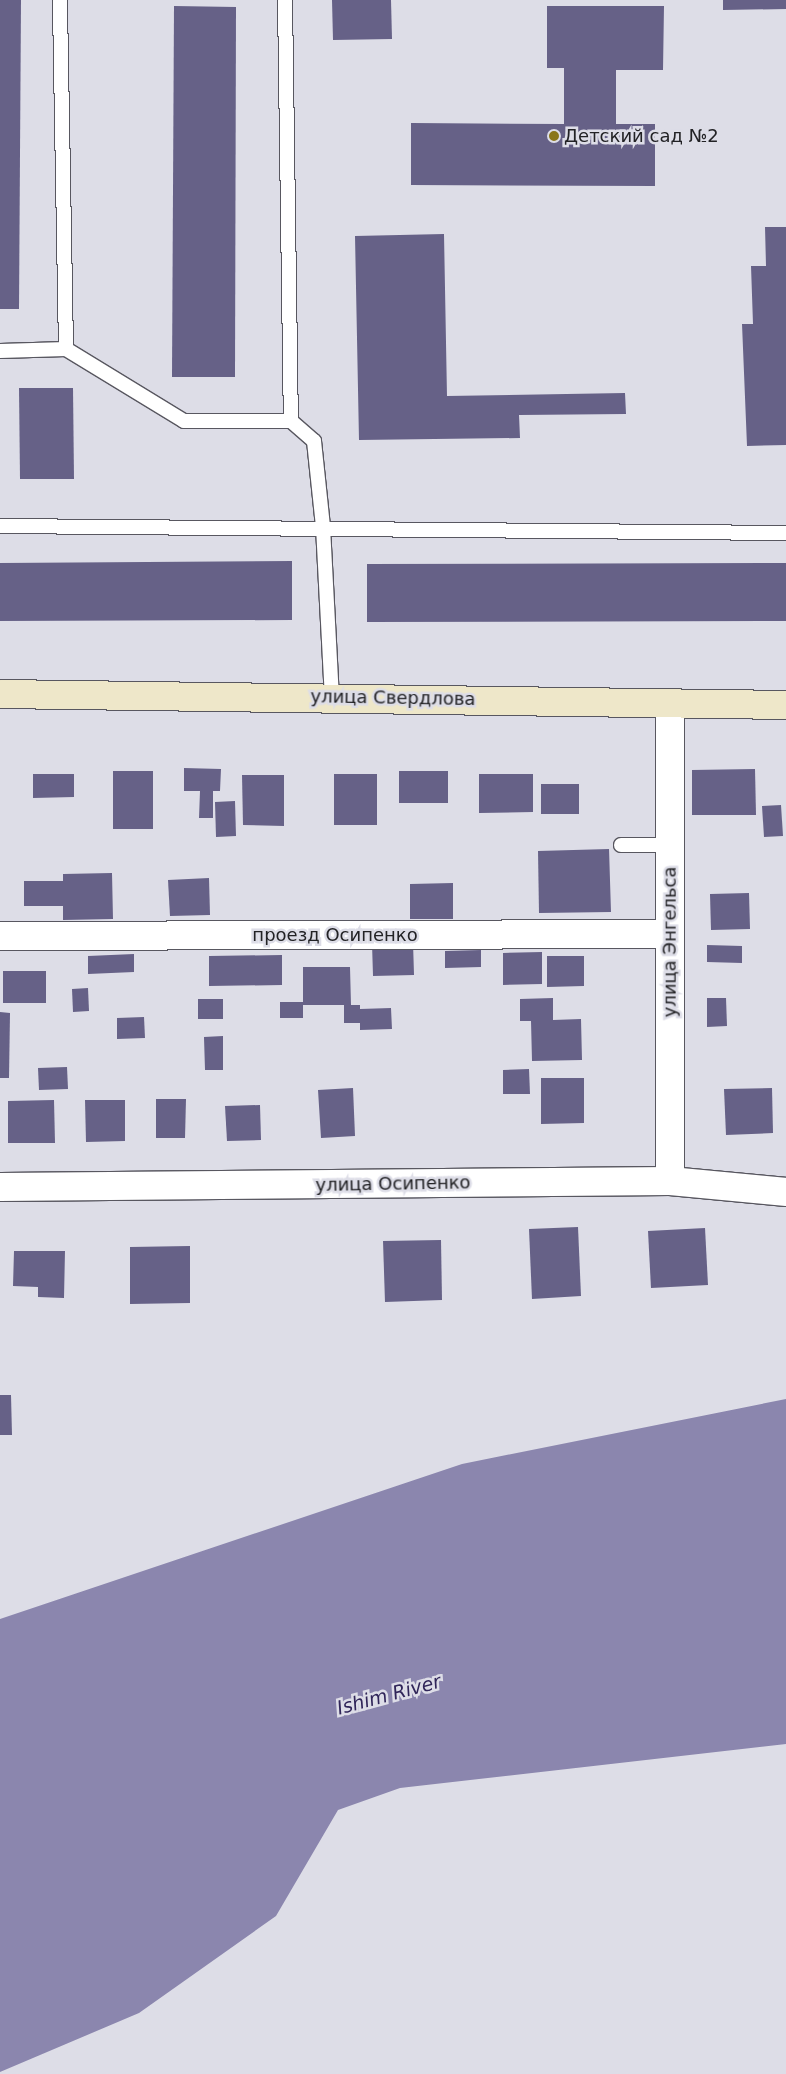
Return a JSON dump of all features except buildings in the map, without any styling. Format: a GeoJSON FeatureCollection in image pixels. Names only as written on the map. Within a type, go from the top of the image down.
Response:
{"type":"FeatureCollection","features":[{"type":"Feature","properties":{"kind":"street","name":"улица Свердлова"},"geometry":{"type":"LineString","coordinates":[[0,694],[332,696],[786,705]]}},
{"type":"Feature","properties":{"kind":"street","name":"улица Энгельса"},"geometry":{"type":"LineString","coordinates":[[670,704],[670,1181]]}},
{"type":"Feature","properties":{"kind":"street","name":"проезд Осипенко"},"geometry":{"type":"LineString","coordinates":[[0,936],[670,934]]}},
{"type":"Feature","properties":{"kind":"street","name":"улица Осипенко"},"geometry":{"type":"LineString","coordinates":[[0,1188],[670,1181],[786,1192]]}},
{"type":"Feature","properties":{"kind":"lane"},"geometry":{"type":"LineString","coordinates":[[60,0],[66,349]]}},
{"type":"Feature","properties":{"kind":"lane"},"geometry":{"type":"LineString","coordinates":[[285,0],[291,421]]}},
{"type":"Feature","properties":{"kind":"lane"},"geometry":{"type":"LineString","coordinates":[[0,351],[66,349],[184,421],[291,421],[314,441],[323,528],[332,696]]}},
{"type":"Feature","properties":{"kind":"lane"},"geometry":{"type":"LineString","coordinates":[[0,526],[786,533]]}},
{"type":"Feature","properties":{"kind":"lane"},"geometry":{"type":"LineString","coordinates":[[621,845],[670,846]]}},
{"type":"Feature","properties":{"kind":"water","name":"Ishim River"},"geometry":{"type":"Polygon","coordinates":[[[786,1399],[786,1744],[400,1788],[338,1810],[276,1916],[139,2013],[0,2072],[0,1619],[462,1464],[786,1399]]]}},
{"type":"Feature","properties":{"kind":"place","name":"Детский сад №2"},"geometry":{"type":"Point","coordinates":[554,136]}}]}
